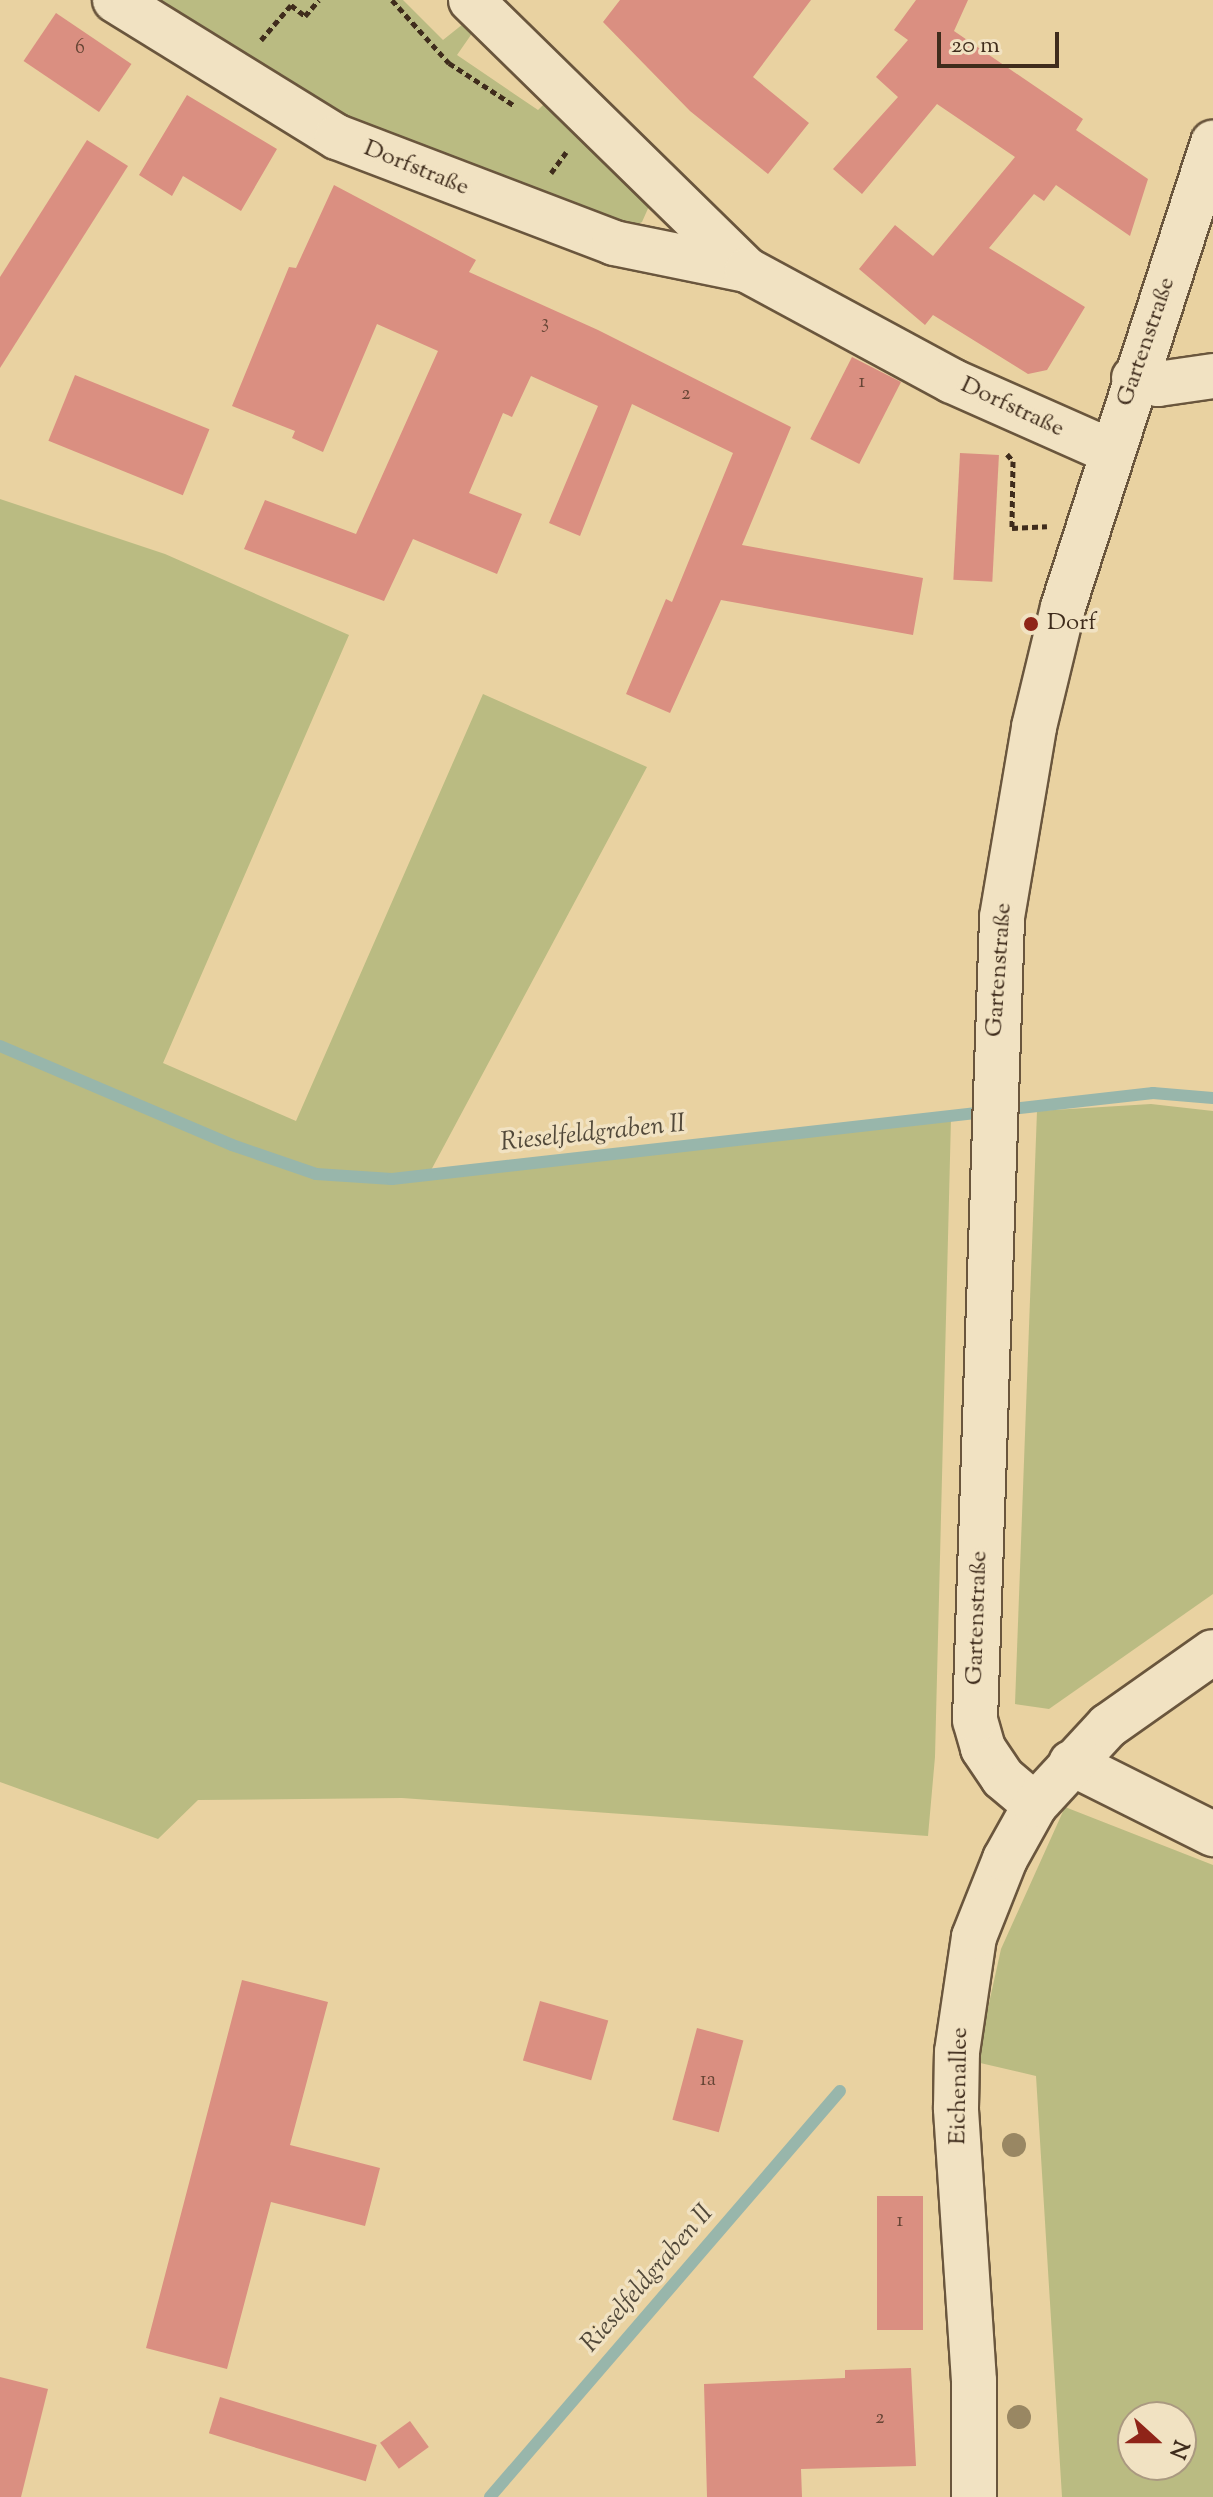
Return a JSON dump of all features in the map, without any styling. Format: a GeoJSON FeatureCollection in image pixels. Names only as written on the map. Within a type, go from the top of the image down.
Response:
{"type":"FeatureCollection","features":[{"type":"Feature","properties":{"kind":"street","name":"Dorfstraße"},"geometry":{"type":"LineString","coordinates":[[115,0],[327,133],[614,243],[747,270]]}},
{"type":"Feature","properties":{"kind":"street","name":"Dorfstraße"},"geometry":{"type":"LineString","coordinates":[[471,0],[747,270],[952,381],[1110,451]]}},
{"type":"Feature","properties":{"kind":"street","name":"Gartenstraße"},"geometry":{"type":"LineString","coordinates":[[1035,1805],[1003,1778],[983,1748],[975,1720],[993,1075],[1002,917],[1031,741],[1067,594],[1110,451],[1213,143]]}},
{"type":"Feature","properties":{"kind":"street"},"geometry":{"type":"LineString","coordinates":[[1134,378],[1158,384],[1213,376]]}},
{"type":"Feature","properties":{"kind":"street","name":"Eichenallee"},"geometry":{"type":"LineString","coordinates":[[974,2497],[974,2381],[956,2108],[957,2052],[974,1937],[1005,1859],[1035,1805],[1108,1726],[1213,1652]]}},
{"type":"Feature","properties":{"kind":"street"},"geometry":{"type":"LineString","coordinates":[[1071,1763],[1213,1834]]}},
{"type":"Feature","properties":{"kind":"street","name":"Eichenallee"},"geometry":{"type":"LineString","coordinates":[[974,2381],[991,2497]]}},
{"type":"Feature","properties":{"kind":"path"},"geometry":{"type":"LineString","coordinates":[[232,75],[288,2],[305,16],[319,0]]}},
{"type":"Feature","properties":{"kind":"path"},"geometry":{"type":"LineString","coordinates":[[392,0],[449,63],[523,111]]}},
{"type":"Feature","properties":{"kind":"path"},"geometry":{"type":"LineString","coordinates":[[524,210],[593,116]]}},
{"type":"Feature","properties":{"kind":"green space"},"geometry":{"type":"Polygon","coordinates":[[[142,0],[403,0],[443,40],[463,24],[473,32],[457,55],[538,110],[549,99],[650,204],[642,222],[619,233],[335,119],[142,0]]]}},
{"type":"Feature","properties":{"kind":"green space"},"geometry":{"type":"Polygon","coordinates":[[[0,499],[165,554],[349,635],[163,1063],[296,1121],[483,694],[647,767],[429,1174],[951,1118],[935,1757],[928,1836],[402,1798],[198,1800],[158,1839],[0,1782],[0,499]]]}},
{"type":"Feature","properties":{"kind":"green space"},"geometry":{"type":"Polygon","coordinates":[[[1151,1104],[1213,1111],[1213,1594],[1049,1709],[1015,1704],[1037,1111],[1151,1104]]]}},
{"type":"Feature","properties":{"kind":"green space"},"geometry":{"type":"Polygon","coordinates":[[[1065,1807],[1213,1865],[1213,2497],[1062,2497],[1036,2076],[976,2062],[1001,1949],[1065,1807]]]}},
{"type":"Feature","properties":{"kind":"building"},"geometry":{"type":"Polygon","coordinates":[[[620,0],[811,0],[753,77],[809,123],[768,174],[690,111],[603,22],[620,0]]]}},
{"type":"Feature","properties":{"kind":"building"},"geometry":{"type":"Polygon","coordinates":[[[916,0],[968,0],[954,31],[1083,119],[1076,130],[1148,179],[1130,236],[1056,185],[1044,201],[1034,194],[989,248],[1085,307],[1047,370],[1028,374],[933,315],[925,325],[859,269],[895,225],[933,256],[1015,157],[937,104],[862,194],[833,169],[898,97],[876,77],[908,40],[894,30],[916,0]]]}},
{"type":"Feature","properties":{"kind":"building"},"geometry":{"type":"Polygon","coordinates":[[[56,13],[131,64],[99,112],[24,61],[56,13]]]}},
{"type":"Feature","properties":{"kind":"building"},"geometry":{"type":"Polygon","coordinates":[[[187,95],[277,149],[241,211],[183,176],[172,196],[139,175],[187,95]]]}},
{"type":"Feature","properties":{"kind":"building"},"geometry":{"type":"Polygon","coordinates":[[[87,140],[128,166],[0,368],[0,277],[87,140]]]}},
{"type":"Feature","properties":{"kind":"building"},"geometry":{"type":"Polygon","coordinates":[[[334,185],[476,260],[469,272],[598,330],[791,427],[742,545],[923,578],[913,635],[721,600],[670,713],[626,694],[666,599],[672,602],[733,453],[632,404],[580,536],[549,523],[598,406],[531,376],[512,417],[503,413],[469,493],[522,514],[497,574],[413,539],[384,601],[244,549],[265,500],[356,534],[438,351],[377,324],[323,452],[292,438],[295,431],[232,406],[289,267],[296,268],[334,185]]]}},
{"type":"Feature","properties":{"kind":"building"},"geometry":{"type":"Polygon","coordinates":[[[852,357],[901,382],[859,464],[810,439],[852,357]]]}},
{"type":"Feature","properties":{"kind":"building"},"geometry":{"type":"Polygon","coordinates":[[[75,375],[209,429],[183,495],[48,441],[75,375]]]}},
{"type":"Feature","properties":{"kind":"building"},"geometry":{"type":"Polygon","coordinates":[[[960,453],[999,455],[992,582],[953,580],[960,453]]]}},
{"type":"Feature","properties":{"kind":"building"},"geometry":{"type":"Polygon","coordinates":[[[242,1980],[328,2002],[290,2145],[380,2168],[365,2226],[271,2202],[227,2369],[146,2348],[242,1980]]]}},
{"type":"Feature","properties":{"kind":"building"},"geometry":{"type":"Polygon","coordinates":[[[540,2001],[608,2021],[591,2080],[523,2061],[540,2001]]]}},
{"type":"Feature","properties":{"kind":"building"},"geometry":{"type":"Polygon","coordinates":[[[697,2028],[743,2040],[719,2132],[672,2120],[697,2028]]]}},
{"type":"Feature","properties":{"kind":"building"},"geometry":{"type":"Polygon","coordinates":[[[877,2196],[923,2196],[923,2330],[877,2330],[877,2196]]]}},
{"type":"Feature","properties":{"kind":"building"},"geometry":{"type":"Polygon","coordinates":[[[911,2368],[916,2466],[801,2469],[802,2497],[707,2497],[704,2384],[845,2378],[845,2370],[911,2368]]]}},
{"type":"Feature","properties":{"kind":"building"},"geometry":{"type":"Polygon","coordinates":[[[0,2377],[48,2389],[21,2497],[0,2497],[0,2377]]]}},
{"type":"Feature","properties":{"kind":"building"},"geometry":{"type":"Polygon","coordinates":[[[220,2397],[377,2445],[366,2481],[209,2433],[220,2397]]]}},
{"type":"Feature","properties":{"kind":"building"},"geometry":{"type":"Polygon","coordinates":[[[410,2421],[429,2447],[399,2469],[380,2443],[410,2421]]]}},
{"type":"Feature","properties":{"kind":"waterway","name":"Rieselfeldgraben II"},"geometry":{"type":"LineString","coordinates":[[0,1046],[232,1145],[316,1174],[392,1179],[1153,1093],[1213,1098]]}},
{"type":"Feature","properties":{"kind":"waterway","name":"Rieselfeldgraben II"},"geometry":{"type":"LineString","coordinates":[[490,2497],[840,2091]]}},
{"type":"Feature","properties":{"kind":"place","name":"Dorf"},"geometry":{"type":"Point","coordinates":[1031,624]}}]}
